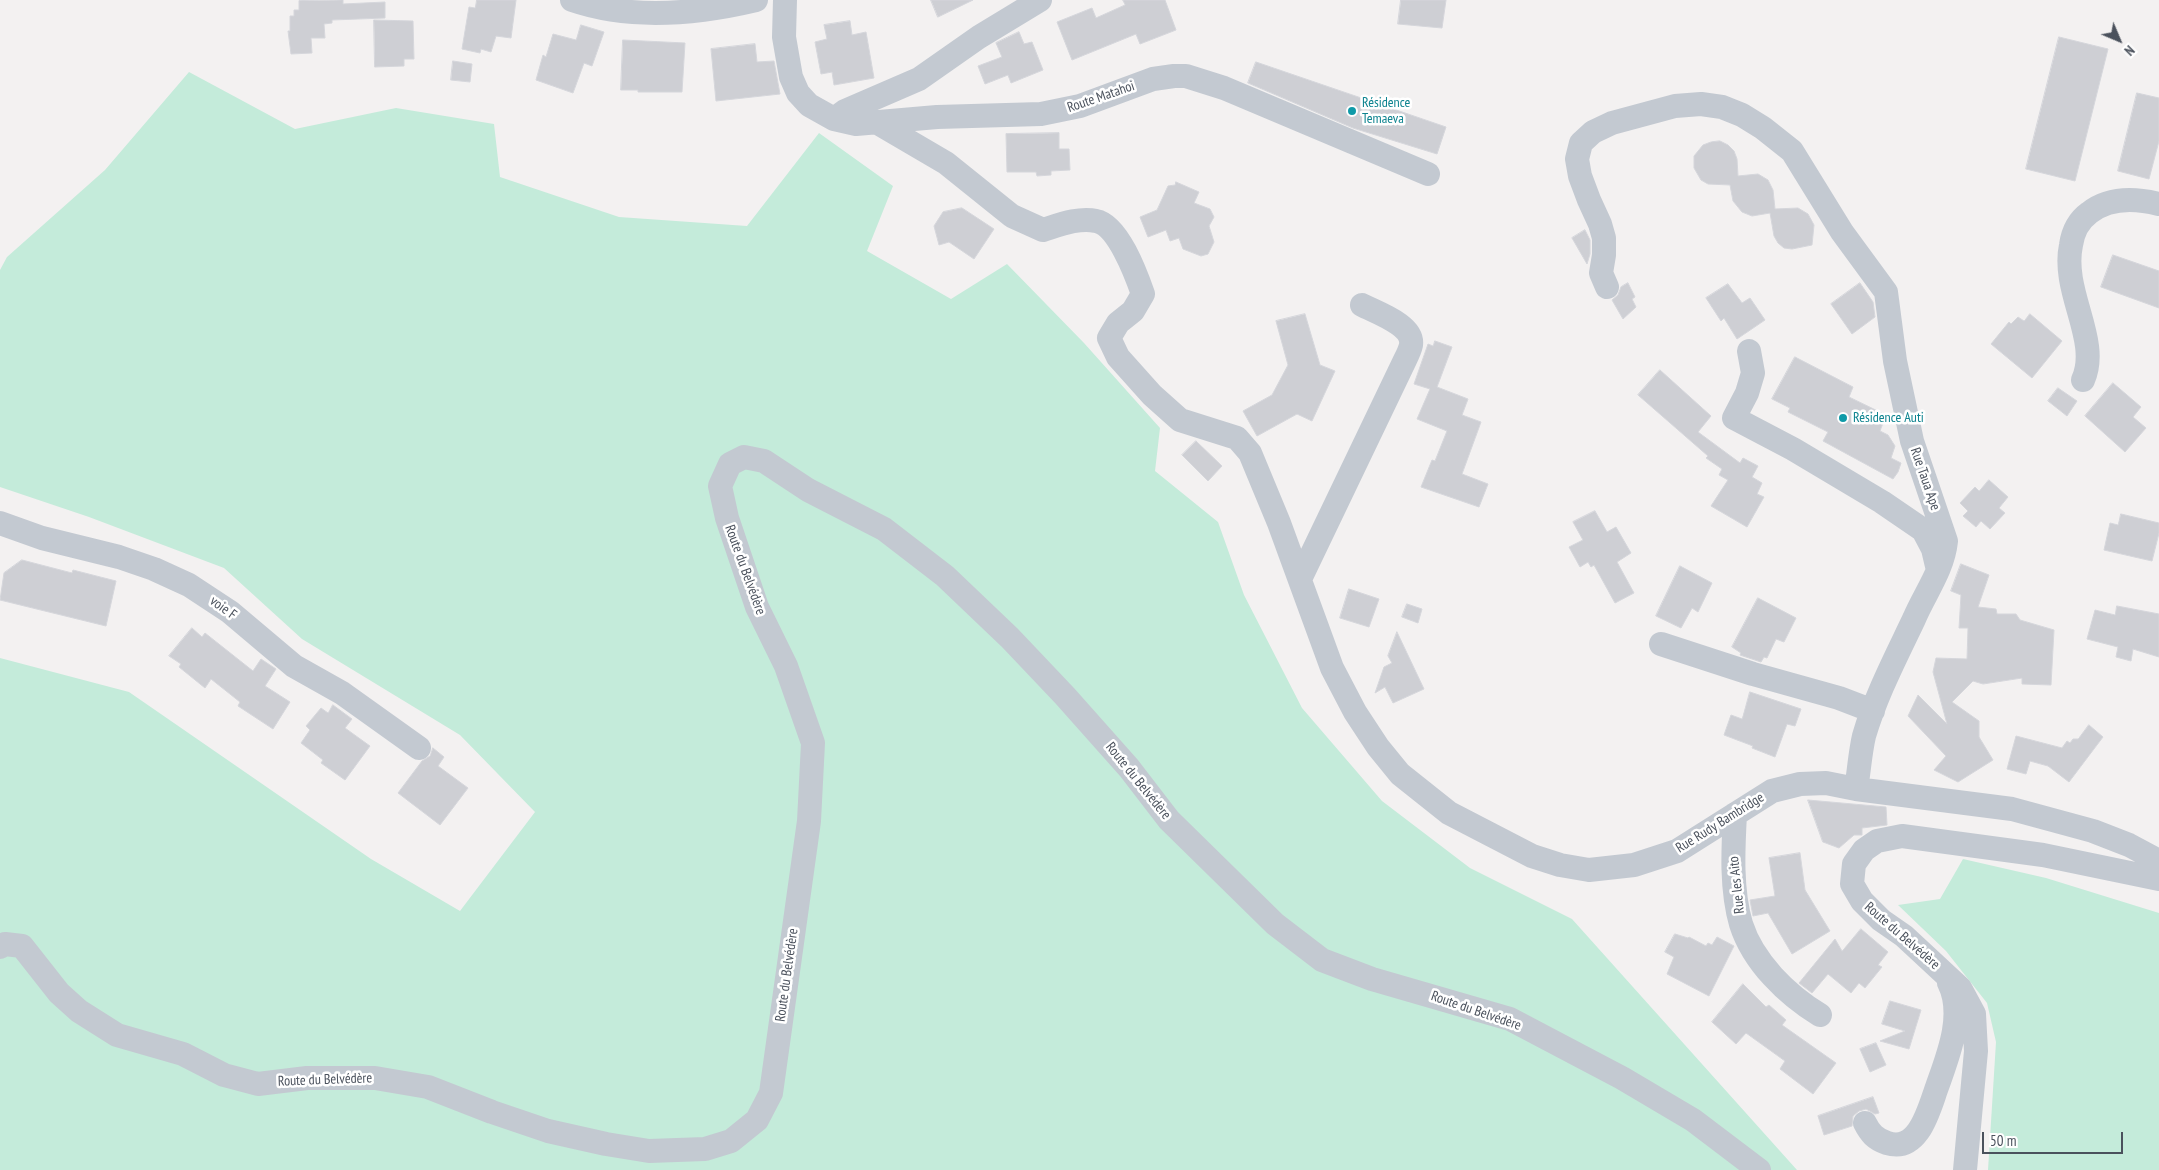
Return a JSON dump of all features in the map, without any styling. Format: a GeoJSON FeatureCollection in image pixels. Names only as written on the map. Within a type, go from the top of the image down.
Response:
{"type":"FeatureCollection","features":[{"type":"Feature","properties":{"kind":"street"},"geometry":{"type":"LineString","coordinates":[[572,0],[617,11],[667,13],[718,9],[756,0]]}},
{"type":"Feature","properties":{"kind":"street","name":"Route Matahoi"},"geometry":{"type":"LineString","coordinates":[[785,0],[784,37],[791,77],[798,93],[809,105],[834,118],[856,124],[937,116],[1042,114],[1063,111],[1153,78],[1186,76],[1224,88],[1428,174]]}},
{"type":"Feature","properties":{"kind":"street"},"geometry":{"type":"LineString","coordinates":[[834,118],[845,111],[919,79],[992,29],[1040,0]]}},
{"type":"Feature","properties":{"kind":"street","name":"Rue Taua Ape"},"geometry":{"type":"LineString","coordinates":[[1607,287],[1601,273],[1604,238],[1580,176],[1577,159],[1581,143],[1593,132],[1612,122],[1675,106],[1701,104],[1722,108],[1742,115],[1792,151],[1842,232],[1886,292],[1895,361],[1912,441],[1946,541],[1944,557],[1938,572],[1917,611],[1873,711],[1864,737],[1856,789]]}},
{"type":"Feature","properties":{"kind":"street","name":"Rue Rudy Bambridge"},"geometry":{"type":"LineString","coordinates":[[876,122],[946,162],[1012,216],[1043,230],[1072,222],[1097,220],[1113,232],[1135,273],[1143,294],[1133,311],[1118,323],[1110,338],[1118,357],[1152,395],[1180,420],[1237,438],[1250,453],[1279,523],[1332,668],[1355,712],[1378,747],[1400,774],[1448,813],[1532,856],[1560,865],[1588,870],[1634,865],[1677,851],[1772,791],[1800,784],[1826,783],[1856,789],[2012,809],[2111,838],[2130,845],[2159,861]]}},
{"type":"Feature","properties":{"kind":"street"},"geometry":{"type":"LineString","coordinates":[[2082,380],[2088,359],[2086,338],[2071,286],[2068,256],[2073,233],[2080,220],[2096,207],[2110,202],[2117,200],[2159,204]]}},
{"type":"Feature","properties":{"kind":"street"},"geometry":{"type":"LineString","coordinates":[[1300,579],[1411,345],[1410,335],[1406,328],[1362,305]]}},
{"type":"Feature","properties":{"kind":"street"},"geometry":{"type":"LineString","coordinates":[[1749,351],[1753,373],[1747,393],[1734,418],[1808,458],[1882,502],[1923,530],[1933,549],[1938,572]]}},
{"type":"Feature","properties":{"kind":"street","name":"Route du Belvédère"},"geometry":{"type":"LineString","coordinates":[[0,947],[4,944],[22,946],[59,993],[79,1011],[117,1035],[183,1054],[224,1075],[258,1084],[307,1078],[375,1078],[428,1087],[548,1131],[649,1151],[705,1149],[731,1141],[757,1120],[771,1093],[809,821],[812,752],[812,743],[786,666],[757,607],[726,518],[720,486],[730,464],[744,457],[764,461],[808,490],[884,530],[945,576],[1010,638],[1065,696],[1129,768],[1169,820],[1275,924],[1322,960],[1372,979],[1510,1019],[1622,1078],[1693,1120],[1759,1170]]}},
{"type":"Feature","properties":{"kind":"street","name":"voie F"},"geometry":{"type":"LineString","coordinates":[[0,523],[42,538],[119,557],[170,576],[189,586],[230,612],[294,666],[342,693],[419,748]]}},
{"type":"Feature","properties":{"kind":"street"},"geometry":{"type":"LineString","coordinates":[[1661,644],[1753,674],[1839,698],[1873,711]]}},
{"type":"Feature","properties":{"kind":"street","name":"Rue les Aito"},"geometry":{"type":"LineString","coordinates":[[1735,814],[1733,853],[1737,905],[1742,926],[1751,946],[1782,986],[1820,1015]]}},
{"type":"Feature","properties":{"kind":"street","name":"Route du Belvédère"},"geometry":{"type":"LineString","coordinates":[[1965,1170],[1976,1051],[1974,1014],[1960,988],[1904,936],[1881,920],[1862,901],[1852,884],[1854,864],[1864,850],[1877,841],[1902,836],[2043,855],[2159,880]]}},
{"type":"Feature","properties":{"kind":"street"},"geometry":{"type":"LineString","coordinates":[[1865,1123],[1870,1133],[1878,1140],[1890,1144],[1903,1143],[1918,1132],[1930,1111],[1947,1062],[1955,1014],[1953,992],[1944,973]]}},
{"type":"Feature","properties":{"kind":"green space"},"geometry":{"type":"Polygon","coordinates":[[[189,72],[295,129],[396,108],[494,124],[500,177],[619,217],[747,226],[819,133],[893,186],[867,251],[951,299],[1007,264],[1084,343],[1160,428],[1155,471],[1218,522],[1244,595],[1302,708],[1382,801],[1470,868],[1572,919],[1797,1170],[0,1170],[0,658],[129,692],[371,859],[460,911],[535,812],[460,735],[302,639],[224,568],[89,517],[0,487],[0,270],[7,257],[105,170],[189,72]]]}},
{"type":"Feature","properties":{"kind":"green space"},"geometry":{"type":"Polygon","coordinates":[[[1963,859],[2046,878],[2159,913],[2159,1170],[1988,1170],[1996,1042],[1987,1003],[1946,951],[1898,905],[1940,899],[1963,859]]]}},
{"type":"Feature","properties":{"kind":"building"},"geometry":{"type":"Polygon","coordinates":[[[343,0],[343,4],[385,2],[385,18],[332,20],[332,23],[324,24],[325,38],[311,38],[312,53],[291,54],[288,31],[290,31],[290,16],[294,16],[294,10],[299,10],[299,1],[343,0]]]}},
{"type":"Feature","properties":{"kind":"building"},"geometry":{"type":"Polygon","coordinates":[[[477,0],[516,0],[511,38],[496,36],[491,52],[481,49],[480,53],[462,49],[469,7],[475,8],[477,0]]]}},
{"type":"Feature","properties":{"kind":"building"},"geometry":{"type":"Polygon","coordinates":[[[931,0],[973,0],[938,17],[931,0]]]}},
{"type":"Feature","properties":{"kind":"building"},"geometry":{"type":"Polygon","coordinates":[[[1123,0],[1165,0],[1176,30],[1140,44],[1136,34],[1072,60],[1057,22],[1092,8],[1096,18],[1125,5],[1123,0]]]}},
{"type":"Feature","properties":{"kind":"building"},"geometry":{"type":"Polygon","coordinates":[[[1401,0],[1446,0],[1442,28],[1398,24],[1401,0]]]}},
{"type":"Feature","properties":{"kind":"building"},"geometry":{"type":"Polygon","coordinates":[[[374,20],[413,21],[414,59],[404,59],[404,66],[375,67],[374,20]]]}},
{"type":"Feature","properties":{"kind":"building"},"geometry":{"type":"Polygon","coordinates":[[[850,21],[852,35],[866,32],[874,78],[834,85],[832,72],[821,74],[815,42],[827,39],[824,25],[850,21]]]}},
{"type":"Feature","properties":{"kind":"building"},"geometry":{"type":"Polygon","coordinates":[[[581,25],[604,32],[592,66],[584,63],[573,93],[536,80],[543,55],[546,57],[553,34],[576,40],[581,25]]]}},
{"type":"Feature","properties":{"kind":"building"},"geometry":{"type":"Polygon","coordinates":[[[1019,32],[1024,44],[1032,42],[1043,70],[1011,83],[1008,75],[985,84],[978,66],[1002,57],[996,43],[1019,32]]]}},
{"type":"Feature","properties":{"kind":"building"},"geometry":{"type":"Polygon","coordinates":[[[2059,37],[2108,49],[2075,181],[2026,169],[2059,37]]]}},
{"type":"Feature","properties":{"kind":"building"},"geometry":{"type":"Polygon","coordinates":[[[623,40],[685,43],[682,92],[621,90],[623,40]]]}},
{"type":"Feature","properties":{"kind":"building"},"geometry":{"type":"Polygon","coordinates":[[[755,44],[757,62],[774,61],[780,94],[716,101],[711,49],[755,44]]]}},
{"type":"Feature","properties":{"kind":"building"},"geometry":{"type":"Polygon","coordinates":[[[453,61],[472,64],[470,82],[451,80],[453,61]]]}},
{"type":"Feature","properties":{"kind":"building","name":"Résidence Temaeva"},"geometry":{"type":"Polygon","coordinates":[[[1256,62],[1446,127],[1437,154],[1353,128],[1248,83],[1256,62]]]}},
{"type":"Feature","properties":{"kind":"building"},"geometry":{"type":"Polygon","coordinates":[[[2137,93],[2159,98],[2159,141],[2149,179],[2118,171],[2137,93]]]}},
{"type":"Feature","properties":{"kind":"building"},"geometry":{"type":"Polygon","coordinates":[[[1059,133],[1059,149],[1069,149],[1070,170],[1051,171],[1051,175],[1037,176],[1036,172],[1007,172],[1006,134],[1059,133]]]}},
{"type":"Feature","properties":{"kind":"building"},"geometry":{"type":"Polygon","coordinates":[[[1720,141],[1734,151],[1737,159],[1738,176],[1758,174],[1768,180],[1773,190],[1775,209],[1798,208],[1808,214],[1814,225],[1812,245],[1792,249],[1784,248],[1774,236],[1770,213],[1752,216],[1742,212],[1733,201],[1730,185],[1708,184],[1701,180],[1694,168],[1694,156],[1703,145],[1720,141]]]}},
{"type":"Feature","properties":{"kind":"building"},"geometry":{"type":"Polygon","coordinates":[[[1176,182],[1199,192],[1194,203],[1210,209],[1214,217],[1209,226],[1214,242],[1208,254],[1201,256],[1183,249],[1179,238],[1170,241],[1166,230],[1148,237],[1140,217],[1157,210],[1168,186],[1175,185],[1176,182]]]}},
{"type":"Feature","properties":{"kind":"building"},"geometry":{"type":"Polygon","coordinates":[[[962,208],[994,229],[974,259],[949,242],[939,245],[934,226],[943,212],[962,208]]]}},
{"type":"Feature","properties":{"kind":"building"},"geometry":{"type":"Polygon","coordinates":[[[1585,230],[1590,240],[1590,254],[1587,264],[1572,238],[1585,230]]]}},
{"type":"Feature","properties":{"kind":"building"},"geometry":{"type":"Polygon","coordinates":[[[2113,255],[2159,271],[2159,308],[2101,287],[2113,255]]]}},
{"type":"Feature","properties":{"kind":"building"},"geometry":{"type":"Polygon","coordinates":[[[1628,283],[1635,297],[1632,299],[1636,307],[1623,319],[1612,300],[1618,295],[1621,287],[1628,283]]]}},
{"type":"Feature","properties":{"kind":"building"},"geometry":{"type":"Polygon","coordinates":[[[1860,283],[1873,302],[1875,317],[1852,334],[1831,304],[1860,283]]]}},
{"type":"Feature","properties":{"kind":"building"},"geometry":{"type":"Polygon","coordinates":[[[1728,284],[1742,303],[1750,298],[1765,320],[1737,339],[1724,318],[1721,321],[1706,298],[1728,284]]]}},
{"type":"Feature","properties":{"kind":"building"},"geometry":{"type":"Polygon","coordinates":[[[1305,314],[1320,365],[1335,371],[1312,421],[1297,414],[1257,436],[1243,411],[1272,395],[1288,365],[1276,321],[1305,314]]]}},
{"type":"Feature","properties":{"kind":"building"},"geometry":{"type":"Polygon","coordinates":[[[2030,314],[2062,341],[2032,378],[1991,344],[2009,322],[2011,324],[2018,317],[2024,321],[2030,314]]]}},
{"type":"Feature","properties":{"kind":"building"},"geometry":{"type":"Polygon","coordinates":[[[1435,341],[1452,347],[1437,387],[1468,399],[1462,415],[1481,422],[1462,474],[1488,484],[1479,507],[1421,487],[1432,460],[1435,461],[1447,431],[1417,419],[1430,389],[1414,384],[1428,344],[1433,346],[1435,341]]]}},
{"type":"Feature","properties":{"kind":"building","name":"Résidence Auti"},"geometry":{"type":"Polygon","coordinates":[[[1795,357],[1853,387],[1849,397],[1886,415],[1880,431],[1888,435],[1895,446],[1891,458],[1901,463],[1893,479],[1823,441],[1828,432],[1788,412],[1790,408],[1772,399],[1795,357]]]}},
{"type":"Feature","properties":{"kind":"building"},"geometry":{"type":"Polygon","coordinates":[[[1660,370],[1711,416],[1698,432],[1740,463],[1743,458],[1758,466],[1752,477],[1762,483],[1757,494],[1764,497],[1747,527],[1711,506],[1728,480],[1719,475],[1722,469],[1706,458],[1708,456],[1638,395],[1660,370]]]}},
{"type":"Feature","properties":{"kind":"building"},"geometry":{"type":"Polygon","coordinates":[[[2113,383],[2141,407],[2133,417],[2146,428],[2125,452],[2085,416],[2113,383]]]}},
{"type":"Feature","properties":{"kind":"building"},"geometry":{"type":"Polygon","coordinates":[[[2058,388],[2077,401],[2067,416],[2048,401],[2058,388]]]}},
{"type":"Feature","properties":{"kind":"building"},"geometry":{"type":"Polygon","coordinates":[[[1196,441],[1222,466],[1208,481],[1182,455],[1196,441]]]}},
{"type":"Feature","properties":{"kind":"building"},"geometry":{"type":"Polygon","coordinates":[[[1989,480],[2008,497],[1999,508],[2005,513],[1990,529],[1981,521],[1976,527],[1963,516],[1968,511],[1960,503],[1975,487],[1979,491],[1989,480]]]}},
{"type":"Feature","properties":{"kind":"building"},"geometry":{"type":"Polygon","coordinates":[[[1595,511],[1607,532],[1616,527],[1631,553],[1617,562],[1634,593],[1615,603],[1594,565],[1591,567],[1588,562],[1580,567],[1569,547],[1583,540],[1573,522],[1595,511]]]}},
{"type":"Feature","properties":{"kind":"building"},"geometry":{"type":"Polygon","coordinates":[[[2121,514],[2159,523],[2159,533],[2152,561],[2104,550],[2110,523],[2118,525],[2121,514]]]}},
{"type":"Feature","properties":{"kind":"building"},"geometry":{"type":"Polygon","coordinates":[[[22,560],[72,573],[73,570],[116,581],[106,626],[0,600],[4,573],[22,560]]]}},
{"type":"Feature","properties":{"kind":"building"},"geometry":{"type":"Polygon","coordinates":[[[1961,564],[1989,575],[1978,607],[1996,609],[1997,614],[2016,614],[2020,620],[2054,630],[2051,685],[2022,684],[2022,678],[1983,684],[1973,681],[1952,702],[1979,721],[1979,737],[1993,760],[1958,782],[1934,770],[1946,756],[1908,716],[1918,695],[1947,724],[1933,672],[1936,658],[1967,659],[1968,628],[1959,628],[1961,595],[1951,591],[1961,564]]]}},
{"type":"Feature","properties":{"kind":"building"},"geometry":{"type":"Polygon","coordinates":[[[1680,566],[1712,583],[1698,612],[1692,608],[1681,628],[1656,616],[1680,566]]]}},
{"type":"Feature","properties":{"kind":"building"},"geometry":{"type":"Polygon","coordinates":[[[1349,589],[1379,599],[1369,627],[1340,618],[1349,589]]]}},
{"type":"Feature","properties":{"kind":"building"},"geometry":{"type":"Polygon","coordinates":[[[1758,598],[1796,618],[1784,642],[1776,639],[1767,658],[1764,657],[1761,662],[1740,655],[1741,653],[1732,647],[1758,598]]]}},
{"type":"Feature","properties":{"kind":"building"},"geometry":{"type":"Polygon","coordinates":[[[1407,604],[1422,609],[1418,623],[1402,617],[1407,604]]]}},
{"type":"Feature","properties":{"kind":"building"},"geometry":{"type":"Polygon","coordinates":[[[2117,606],[2159,614],[2159,657],[2133,649],[2131,661],[2116,657],[2118,647],[2087,639],[2095,610],[2115,615],[2117,606]]]}},
{"type":"Feature","properties":{"kind":"building"},"geometry":{"type":"Polygon","coordinates":[[[192,628],[202,637],[205,633],[253,671],[261,659],[276,669],[265,686],[290,702],[273,729],[238,706],[240,702],[211,679],[205,688],[179,667],[181,664],[169,656],[192,628]]]}},
{"type":"Feature","properties":{"kind":"building"},"geometry":{"type":"Polygon","coordinates":[[[1397,632],[1424,689],[1393,703],[1385,687],[1375,693],[1384,667],[1392,663],[1388,656],[1397,632]]]}},
{"type":"Feature","properties":{"kind":"building"},"geometry":{"type":"Polygon","coordinates":[[[1750,692],[1801,709],[1795,726],[1787,724],[1775,757],[1724,735],[1731,715],[1742,719],[1750,692]]]}},
{"type":"Feature","properties":{"kind":"building"},"geometry":{"type":"Polygon","coordinates":[[[333,705],[352,719],[345,728],[370,746],[345,780],[321,763],[323,760],[301,743],[310,730],[306,726],[321,708],[328,713],[333,705]]]}},
{"type":"Feature","properties":{"kind":"building"},"geometry":{"type":"Polygon","coordinates":[[[2089,725],[2103,737],[2069,782],[2048,766],[2030,761],[2026,774],[2007,769],[2016,736],[2062,748],[2067,741],[2070,743],[2073,739],[2078,739],[2089,725]]]}},
{"type":"Feature","properties":{"kind":"building"},"geometry":{"type":"Polygon","coordinates":[[[433,748],[444,757],[438,766],[468,788],[440,825],[398,793],[422,761],[430,756],[433,748]]]}},
{"type":"Feature","properties":{"kind":"building"},"geometry":{"type":"Polygon","coordinates":[[[1808,800],[1886,807],[1887,825],[1862,828],[1862,835],[1854,835],[1839,848],[1823,842],[1808,800]]]}},
{"type":"Feature","properties":{"kind":"building"},"geometry":{"type":"Polygon","coordinates":[[[1800,853],[1805,890],[1830,931],[1792,954],[1768,913],[1753,916],[1750,900],[1775,896],[1769,858],[1800,853]]]}},
{"type":"Feature","properties":{"kind":"building"},"geometry":{"type":"Polygon","coordinates":[[[1861,929],[1888,952],[1878,965],[1882,967],[1865,988],[1859,983],[1851,993],[1828,974],[1812,993],[1799,983],[1835,939],[1842,951],[1861,929]]]}},
{"type":"Feature","properties":{"kind":"building"},"geometry":{"type":"Polygon","coordinates":[[[1675,934],[1689,937],[1706,946],[1708,943],[1712,945],[1717,937],[1734,946],[1709,996],[1667,974],[1674,957],[1665,952],[1675,934]]]}},
{"type":"Feature","properties":{"kind":"building"},"geometry":{"type":"Polygon","coordinates":[[[1743,984],[1766,1007],[1769,1005],[1786,1020],[1782,1025],[1836,1063],[1813,1094],[1780,1069],[1785,1061],[1746,1033],[1736,1044],[1712,1022],[1743,984]]]}},
{"type":"Feature","properties":{"kind":"building"},"geometry":{"type":"Polygon","coordinates":[[[1890,1001],[1921,1010],[1909,1049],[1880,1041],[1905,1031],[1882,1024],[1890,1001]]]}},
{"type":"Feature","properties":{"kind":"building"},"geometry":{"type":"Polygon","coordinates":[[[1876,1043],[1886,1065],[1870,1072],[1860,1049],[1876,1043]]]}},
{"type":"Feature","properties":{"kind":"building"},"geometry":{"type":"Polygon","coordinates":[[[1873,1097],[1879,1113],[1875,1114],[1866,1109],[1859,1111],[1853,1116],[1852,1126],[1824,1135],[1818,1116],[1873,1097]]]}},
{"type":"Feature","properties":{"kind":"place","name":"Résidence Temaeva"},"geometry":{"type":"Point","coordinates":[1352,111]}},
{"type":"Feature","properties":{"kind":"place","name":"Résidence Auti"},"geometry":{"type":"Point","coordinates":[1843,418]}}]}
